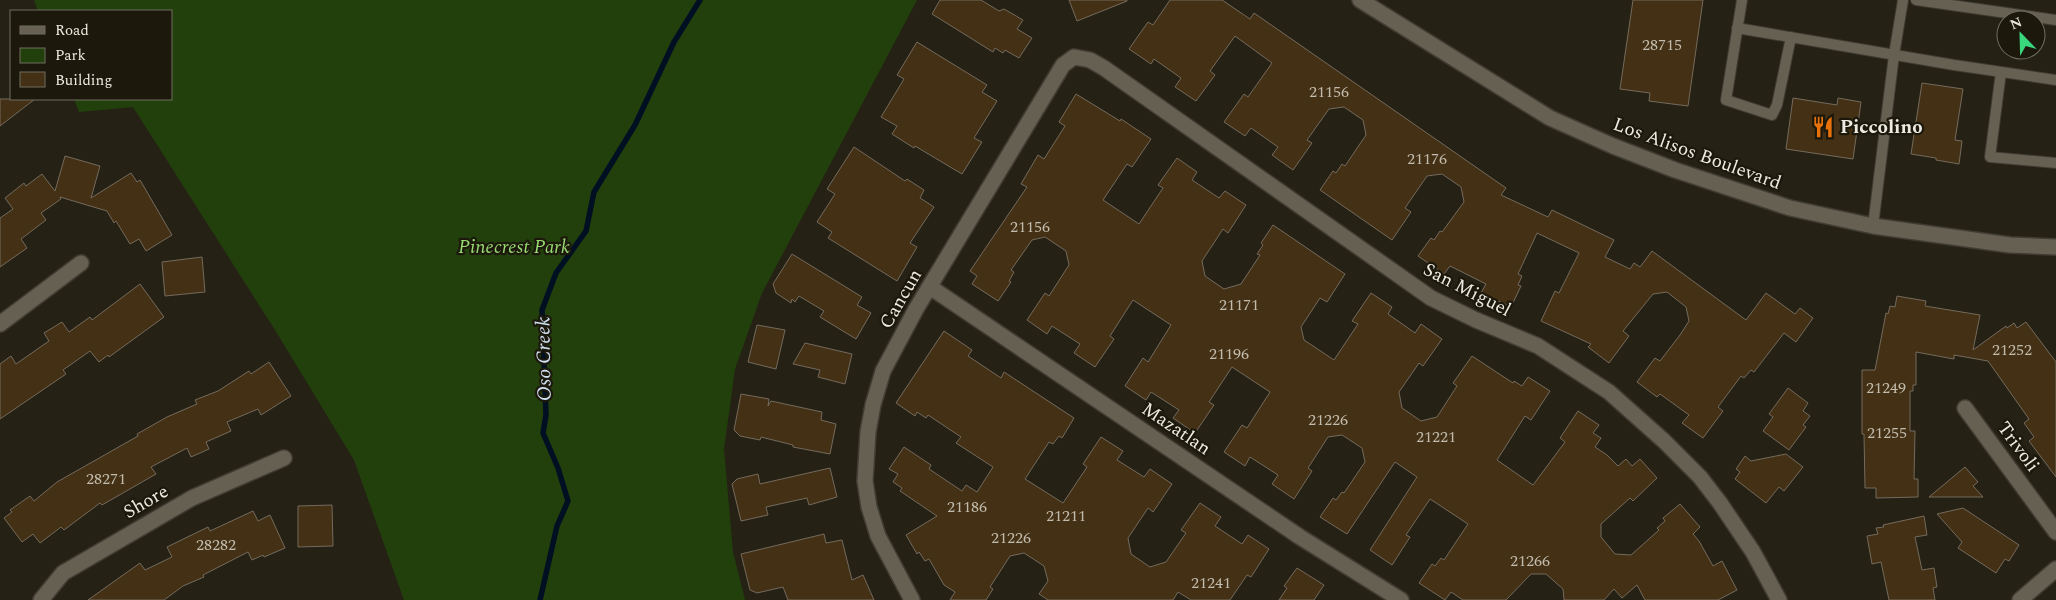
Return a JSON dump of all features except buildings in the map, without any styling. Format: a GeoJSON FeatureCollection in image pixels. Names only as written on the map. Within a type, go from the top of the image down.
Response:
{"type":"FeatureCollection","features":[{"type":"Feature","properties":{"kind":"street","name":"Los Alisos Boulevard"},"geometry":{"type":"LineString","coordinates":[[1360,0],[1550,118],[1613,146],[1737,192],[1790,208],[1873,226],[2000,244],[2056,248]]}},
{"type":"Feature","properties":{"kind":"street","name":"Cancun"},"geometry":{"type":"LineString","coordinates":[[912,600],[878,536],[869,507],[865,480],[868,432],[873,405],[883,371],[916,309],[1063,66],[1074,57],[1090,60]]}},
{"type":"Feature","properties":{"kind":"street","name":"San Miguel"},"geometry":{"type":"LineString","coordinates":[[1090,60],[1193,130],[1431,298],[1476,320],[1538,346],[1610,392],[1700,477],[1753,552],[1779,600]]}},
{"type":"Feature","properties":{"kind":"street"},"geometry":{"type":"LineString","coordinates":[[0,324],[81,263]]}},
{"type":"Feature","properties":{"kind":"street","name":"Mazatlan"},"geometry":{"type":"LineString","coordinates":[[930,287],[1300,536],[1401,600]]}},
{"type":"Feature","properties":{"kind":"street","name":"Trivoli"},"geometry":{"type":"LineString","coordinates":[[1965,408],[2056,532]]}},
{"type":"Feature","properties":{"kind":"street","name":"Shore"},"geometry":{"type":"LineString","coordinates":[[41,600],[63,573],[192,498],[284,458]]}},
{"type":"Feature","properties":{"kind":"street"},"geometry":{"type":"LineString","coordinates":[[2020,600],[2056,569]]}},
{"type":"Feature","properties":{"kind":"lane"},"geometry":{"type":"LineString","coordinates":[[1742,0],[1726,100],[1772,114],[1777,105],[1791,37]]}},
{"type":"Feature","properties":{"kind":"lane"},"geometry":{"type":"LineString","coordinates":[[1873,226],[1894,55],[1903,0]]}},
{"type":"Feature","properties":{"kind":"lane"},"geometry":{"type":"LineString","coordinates":[[1916,0],[2056,20]]}},
{"type":"Feature","properties":{"kind":"lane"},"geometry":{"type":"LineString","coordinates":[[1737,28],[2056,80]]}},
{"type":"Feature","properties":{"kind":"lane"},"geometry":{"type":"LineString","coordinates":[[2002,72],[1990,156],[2056,163]]}},
{"type":"Feature","properties":{"kind":"green space","name":"Pinecrest Park"},"geometry":{"type":"Polygon","coordinates":[[[34,0],[917,0],[762,293],[735,369],[724,449],[733,552],[745,600],[404,600],[354,460],[275,330],[133,107],[79,112],[74,100],[172,100],[172,10],[38,10],[34,0]]]}},
{"type":"Feature","properties":{"kind":"waterway","name":"Oso Creek"},"geometry":{"type":"LineString","coordinates":[[540,600],[557,526],[568,501],[558,468],[543,433],[546,415],[542,310],[556,273],[586,231],[594,192],[635,125],[674,42],[700,0]]}},
{"type":"Feature","properties":{"kind":"place","name":"Piccolino"},"geometry":{"type":"Point","coordinates":[1823,127]}}]}
